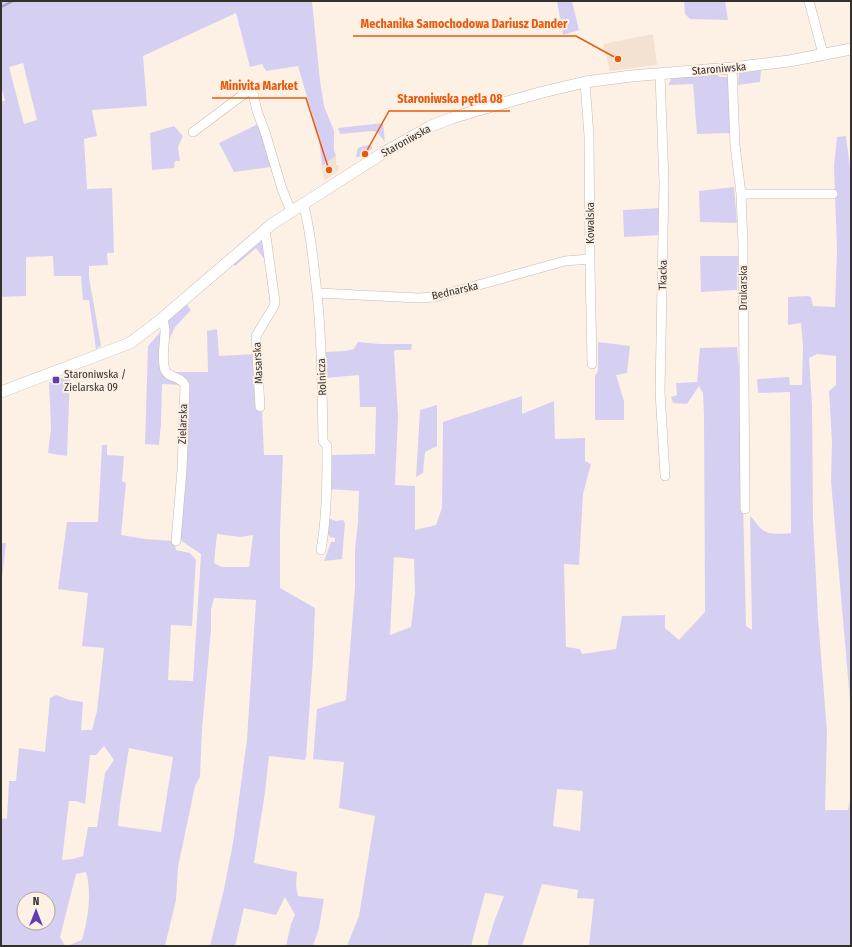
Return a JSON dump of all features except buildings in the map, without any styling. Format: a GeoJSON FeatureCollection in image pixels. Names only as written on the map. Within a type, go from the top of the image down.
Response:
{"type":"FeatureCollection","features":[{"type":"Feature","properties":{"kind":"street"},"geometry":{"type":"LineString","coordinates":[[809,1],[823,54]]}},
{"type":"Feature","properties":{"kind":"street","name":"Staroniwska"},"geometry":{"type":"LineString","coordinates":[[1,392],[130,343],[163,318],[265,229],[303,203],[383,153],[431,126],[468,113],[585,82],[631,76],[732,68],[789,61],[851,49]]}},
{"type":"Feature","properties":{"kind":"street","name":"Drukarska"},"geometry":{"type":"LineString","coordinates":[[732,68],[735,144],[741,194],[743,243],[745,509]]}},
{"type":"Feature","properties":{"kind":"street","name":"Tkacka"},"geometry":{"type":"LineString","coordinates":[[660,74],[664,183],[660,392],[665,476]]}},
{"type":"Feature","properties":{"kind":"street","name":"Kowalska"},"geometry":{"type":"LineString","coordinates":[[585,82],[589,136],[592,364]]}},
{"type":"Feature","properties":{"kind":"street"},"geometry":{"type":"LineString","coordinates":[[193,132],[252,88],[257,111],[265,132],[282,189],[291,211]]}},
{"type":"Feature","properties":{"kind":"street"},"geometry":{"type":"LineString","coordinates":[[741,194],[833,194]]}},
{"type":"Feature","properties":{"kind":"street","name":"Rolnicza"},"geometry":{"type":"LineString","coordinates":[[303,203],[312,244],[318,293],[324,441],[327,446],[327,490],[321,550]]}},
{"type":"Feature","properties":{"kind":"street","name":"Masarska"},"geometry":{"type":"LineString","coordinates":[[260,407],[256,336],[275,302],[265,229]]}},
{"type":"Feature","properties":{"kind":"street","name":"Bednarska"},"geometry":{"type":"LineString","coordinates":[[318,293],[418,298],[435,297],[566,261],[590,259]]}},
{"type":"Feature","properties":{"kind":"street","name":"Zielarska"},"geometry":{"type":"LineString","coordinates":[[163,318],[165,329],[165,370],[179,378],[185,385],[182,470],[176,541]]}},
{"type":"Feature","properties":{"kind":"shaded area"},"geometry":{"type":"Polygon","coordinates":[[[1,1],[312,1],[320,81],[324,106],[334,131],[334,150],[336,156],[322,166],[319,138],[298,66],[266,71],[262,64],[250,67],[236,13],[143,56],[147,106],[92,110],[97,136],[84,139],[87,189],[112,188],[114,253],[107,253],[108,265],[89,266],[89,277],[101,346],[96,349],[89,300],[83,300],[81,276],[54,276],[53,256],[26,257],[26,296],[1,297],[1,101],[5,101],[1,86],[1,1]],[[23,63],[9,67],[24,124],[37,120],[23,63]]]}},
{"type":"Feature","properties":{"kind":"shaded area"},"geometry":{"type":"Polygon","coordinates":[[[557,1],[572,1],[579,30],[563,35],[557,1]]]}},
{"type":"Feature","properties":{"kind":"shaded area"},"geometry":{"type":"Polygon","coordinates":[[[684,1],[725,1],[728,20],[690,19],[685,14],[684,1]]]}},
{"type":"Feature","properties":{"kind":"shaded area"},"geometry":{"type":"Polygon","coordinates":[[[653,34],[657,65],[610,71],[603,44],[653,34]]]}},
{"type":"Feature","properties":{"kind":"shaded area"},"geometry":{"type":"Polygon","coordinates":[[[761,70],[760,82],[738,85],[739,73],[761,70]]]}},
{"type":"Feature","properties":{"kind":"shaded area"},"geometry":{"type":"Polygon","coordinates":[[[717,75],[720,77],[729,77],[731,133],[697,134],[693,84],[668,85],[672,78],[717,75]]]}},
{"type":"Feature","properties":{"kind":"shaded area"},"geometry":{"type":"Polygon","coordinates":[[[383,123],[385,142],[377,132],[372,131],[340,134],[338,128],[383,123]]]}},
{"type":"Feature","properties":{"kind":"shaded area"},"geometry":{"type":"Polygon","coordinates":[[[258,124],[271,167],[234,172],[219,143],[258,124]]]}},
{"type":"Feature","properties":{"kind":"shaded area"},"geometry":{"type":"Polygon","coordinates":[[[174,126],[183,136],[178,147],[180,161],[175,161],[174,168],[152,170],[150,133],[174,126]]]}},
{"type":"Feature","properties":{"kind":"shaded area"},"geometry":{"type":"Polygon","coordinates":[[[846,136],[851,176],[851,712],[831,481],[832,442],[829,391],[836,385],[836,356],[817,354],[809,358],[812,405],[813,520],[818,617],[827,732],[825,810],[848,810],[851,795],[851,946],[589,946],[594,899],[577,898],[578,890],[542,884],[522,946],[487,946],[504,896],[485,893],[471,946],[347,946],[359,916],[375,816],[339,808],[344,762],[313,759],[317,709],[346,700],[355,587],[355,549],[359,491],[329,489],[330,455],[375,454],[376,407],[360,407],[359,375],[326,378],[326,352],[354,349],[358,342],[412,344],[411,350],[394,351],[398,416],[395,485],[415,486],[415,530],[436,525],[442,508],[443,422],[522,396],[522,414],[554,401],[555,439],[585,438],[585,461],[591,464],[583,494],[579,565],[564,564],[566,647],[580,649],[582,654],[616,649],[622,616],[665,615],[665,628],[679,640],[705,612],[703,393],[699,386],[687,404],[673,403],[671,397],[677,395],[676,383],[697,382],[700,348],[737,347],[740,377],[746,626],[752,630],[750,516],[766,532],[777,534],[791,533],[790,392],[758,393],[757,379],[789,377],[790,385],[802,385],[803,346],[801,323],[788,325],[788,297],[808,296],[811,297],[813,306],[835,307],[837,251],[834,166],[837,137],[846,136]],[[394,557],[390,635],[411,627],[415,593],[414,559],[394,557]],[[557,789],[553,826],[580,831],[583,791],[557,789]]]}},
{"type":"Feature","properties":{"kind":"shaded area"},"geometry":{"type":"Polygon","coordinates":[[[367,145],[372,146],[372,149],[357,158],[358,148],[367,145]]]}},
{"type":"Feature","properties":{"kind":"shaded area"},"geometry":{"type":"Polygon","coordinates":[[[336,156],[336,165],[339,165],[338,171],[324,181],[322,166],[336,156]]]}},
{"type":"Feature","properties":{"kind":"shaded area"},"geometry":{"type":"Polygon","coordinates":[[[734,187],[737,223],[700,222],[699,191],[734,187]]]}},
{"type":"Feature","properties":{"kind":"shaded area"},"geometry":{"type":"Polygon","coordinates":[[[661,208],[661,235],[624,237],[623,210],[661,208]]]}},
{"type":"Feature","properties":{"kind":"shaded area"},"geometry":{"type":"Polygon","coordinates":[[[262,237],[273,299],[270,303],[265,260],[256,248],[235,266],[233,263],[262,237]]]}},
{"type":"Feature","properties":{"kind":"shaded area"},"geometry":{"type":"Polygon","coordinates":[[[700,256],[738,256],[737,290],[701,292],[700,256]]]}},
{"type":"Feature","properties":{"kind":"shaded area"},"geometry":{"type":"Polygon","coordinates":[[[186,303],[191,310],[175,327],[170,338],[167,331],[168,320],[186,303]]]}},
{"type":"Feature","properties":{"kind":"shaded area"},"geometry":{"type":"Polygon","coordinates":[[[217,329],[219,356],[255,354],[256,410],[262,410],[264,455],[283,455],[280,532],[280,588],[315,608],[306,757],[305,760],[269,756],[254,863],[297,872],[296,886],[298,896],[324,899],[319,928],[313,946],[286,946],[291,924],[295,915],[285,897],[276,915],[244,908],[235,946],[210,946],[224,889],[233,843],[247,739],[256,600],[214,598],[211,609],[211,629],[202,729],[200,777],[195,786],[178,867],[176,900],[165,946],[67,946],[82,940],[89,897],[86,872],[76,874],[60,937],[65,946],[1,946],[1,818],[7,819],[9,781],[16,781],[19,748],[45,752],[50,698],[56,695],[70,700],[83,702],[81,730],[92,730],[97,711],[104,648],[82,646],[88,593],[58,589],[67,522],[98,522],[102,445],[107,445],[107,455],[124,456],[122,481],[126,483],[121,535],[145,539],[174,541],[176,550],[190,553],[196,560],[192,626],[171,625],[168,680],[193,681],[201,554],[180,540],[185,379],[174,372],[208,372],[207,331],[217,329]],[[217,534],[214,563],[222,567],[249,567],[253,535],[241,537],[217,534]],[[104,746],[96,755],[90,755],[85,804],[76,801],[69,801],[62,860],[83,856],[88,827],[97,827],[105,773],[114,760],[104,746]],[[129,748],[118,826],[161,832],[173,757],[129,748]]]}},
{"type":"Feature","properties":{"kind":"shaded area"},"geometry":{"type":"Polygon","coordinates":[[[161,331],[163,375],[183,385],[162,384],[159,445],[145,444],[148,346],[161,331]]]}},
{"type":"Feature","properties":{"kind":"shaded area"},"geometry":{"type":"Polygon","coordinates":[[[598,342],[630,346],[627,373],[616,375],[624,401],[624,420],[595,420],[595,376],[598,371],[598,342]]]}},
{"type":"Feature","properties":{"kind":"shaded area"},"geometry":{"type":"Polygon","coordinates":[[[70,374],[67,456],[48,453],[51,428],[49,383],[70,374]]]}},
{"type":"Feature","properties":{"kind":"shaded area"},"geometry":{"type":"Polygon","coordinates":[[[437,405],[437,446],[425,452],[423,473],[416,477],[420,410],[437,405]]]}},
{"type":"Feature","properties":{"kind":"shaded area"},"geometry":{"type":"Polygon","coordinates":[[[328,518],[336,521],[343,520],[345,523],[342,559],[324,561],[331,542],[335,542],[335,538],[330,537],[328,534],[328,518]]]}},
{"type":"Feature","properties":{"kind":"shaded area"},"geometry":{"type":"Polygon","coordinates":[[[1,543],[6,543],[1,587],[1,543]]]}},
{"type":"Feature","properties":{"kind":"waterway"},"geometry":{"type":"LineString","coordinates":[[1,7],[13,1]]}},
{"type":"Feature","properties":{"kind":"place","name":"Mechanika Samochodowa Dariusz Dander"},"geometry":{"type":"Point","coordinates":[618,59]}},
{"type":"Feature","properties":{"kind":"place","name":"Staroniwska pętla 08"},"geometry":{"type":"Point","coordinates":[365,154]}},
{"type":"Feature","properties":{"kind":"place","name":"Minivita Market"},"geometry":{"type":"Point","coordinates":[329,170]}},
{"type":"Feature","properties":{"kind":"place","name":"Staroniwska / Zielarska 09"},"geometry":{"type":"Point","coordinates":[56,380]}}]}
